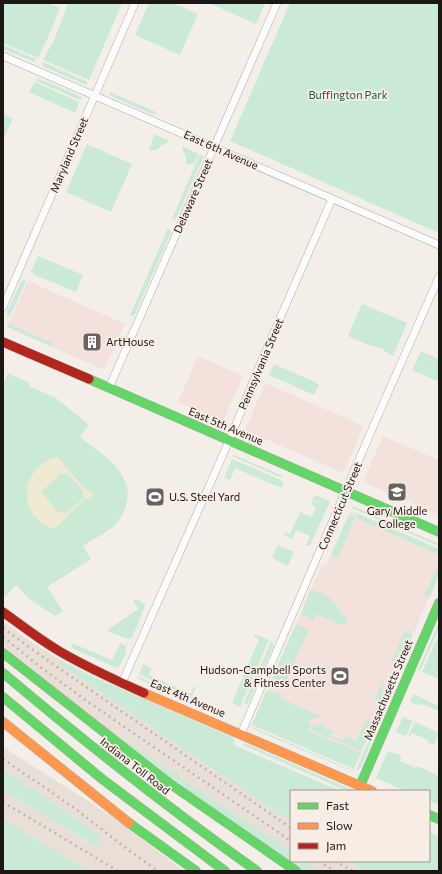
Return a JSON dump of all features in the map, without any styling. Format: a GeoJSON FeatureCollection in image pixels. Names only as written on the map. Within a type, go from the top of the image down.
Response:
{"type":"FeatureCollection","features":[{"type":"Feature","properties":{"kind":"main road","name":"East 5th Avenue"},"geometry":{"type":"LineString","coordinates":[[3,342],[439,532]]}},
{"type":"Feature","properties":{"kind":"main road","name":"Massachusetts Street"},"geometry":{"type":"LineString","coordinates":[[360,786],[397,697],[439,603]]}},
{"type":"Feature","properties":{"kind":"main road","name":"East 4th Avenue"},"geometry":{"type":"LineString","coordinates":[[3,612],[58,650],[122,683],[370,790]]}},
{"type":"Feature","properties":{"kind":"main road"},"geometry":{"type":"LineString","coordinates":[[3,653],[169,783],[296,871]]}},
{"type":"Feature","properties":{"kind":"main road","name":"Indiana Toll Road"},"geometry":{"type":"LineString","coordinates":[[3,673],[55,717],[183,818],[257,871]]}},
{"type":"Feature","properties":{"kind":"main road"},"geometry":{"type":"LineString","coordinates":[[3,697],[102,779],[225,871]]}},
{"type":"Feature","properties":{"kind":"main road"},"geometry":{"type":"LineString","coordinates":[[3,722],[133,826],[196,871]]}},
{"type":"Feature","properties":{"kind":"street","name":"Maryland Street"},"geometry":{"type":"LineString","coordinates":[[3,307],[135,3]]}},
{"type":"Feature","properties":{"kind":"street","name":"Delaware Street"},"geometry":{"type":"LineString","coordinates":[[109,388],[277,3]]}},
{"type":"Feature","properties":{"kind":"street","name":"East 6th Avenue"},"geometry":{"type":"LineString","coordinates":[[3,56],[439,245]]}},
{"type":"Feature","properties":{"kind":"street","name":"Pennsylvania Street"},"geometry":{"type":"LineString","coordinates":[[122,683],[229,441],[264,355],[332,199]]}},
{"type":"Feature","properties":{"kind":"street","name":"Connecticut Street"},"geometry":{"type":"LineString","coordinates":[[241,734],[439,277]]}},
{"type":"Feature","properties":{"kind":"shaded area"},"geometry":{"type":"Polygon","coordinates":[[[28,281],[125,324],[104,370],[7,327],[28,281]]]}},
{"type":"Feature","properties":{"kind":"shaded area"},"geometry":{"type":"Polygon","coordinates":[[[198,356],[243,376],[223,421],[178,402],[198,356]]]}},
{"type":"Feature","properties":{"kind":"shaded area"},"geometry":{"type":"Polygon","coordinates":[[[265,383],[362,425],[363,428],[343,473],[245,430],[265,383]]]}},
{"type":"Feature","properties":{"kind":"shaded area"},"geometry":{"type":"Polygon","coordinates":[[[383,436],[439,460],[439,515],[363,482],[383,436]]]}},
{"type":"Feature","properties":{"kind":"shaded area"},"geometry":{"type":"Polygon","coordinates":[[[351,511],[439,549],[439,575],[354,769],[252,725],[321,566],[326,565],[351,511]]]}},
{"type":"Feature","properties":{"kind":"shaded area"},"geometry":{"type":"Polygon","coordinates":[[[3,621],[28,640],[60,660],[58,663],[290,821],[290,850],[103,725],[3,646],[3,621]]]}},
{"type":"Feature","properties":{"kind":"shaded area"},"geometry":{"type":"Polygon","coordinates":[[[3,747],[108,814],[184,871],[90,871],[3,818],[3,791],[96,847],[101,835],[3,769],[3,747]]]}},
{"type":"Feature","properties":{"kind":"shaded area"},"geometry":{"type":"Polygon","coordinates":[[[307,862],[350,862],[363,871],[320,871],[307,862]]]}},
{"type":"Feature","properties":{"kind":"green space"},"geometry":{"type":"Polygon","coordinates":[[[3,3],[49,3],[60,8],[38,58],[3,43],[3,3]]]}},
{"type":"Feature","properties":{"kind":"green space"},"geometry":{"type":"Polygon","coordinates":[[[68,3],[122,3],[89,80],[43,60],[55,38],[68,3]]]}},
{"type":"Feature","properties":{"kind":"green space"},"geometry":{"type":"Polygon","coordinates":[[[149,3],[173,3],[198,14],[180,55],[135,35],[149,3]]]}},
{"type":"Feature","properties":{"kind":"green space"},"geometry":{"type":"Polygon","coordinates":[[[209,3],[265,3],[256,24],[209,3]]]}},
{"type":"Feature","properties":{"kind":"green space","name":"Buffington Park"},"geometry":{"type":"Polygon","coordinates":[[[290,3],[439,3],[439,233],[230,141],[290,3]]]}},
{"type":"Feature","properties":{"kind":"green space"},"geometry":{"type":"Polygon","coordinates":[[[3,45],[36,59],[34,62],[3,49],[3,45]]]}},
{"type":"Feature","properties":{"kind":"green space"},"geometry":{"type":"Polygon","coordinates":[[[43,62],[88,82],[86,85],[42,66],[43,62]]]}},
{"type":"Feature","properties":{"kind":"green space"},"geometry":{"type":"Polygon","coordinates":[[[38,78],[82,97],[80,100],[36,81],[38,78]]]}},
{"type":"Feature","properties":{"kind":"green space"},"geometry":{"type":"Polygon","coordinates":[[[35,82],[79,102],[75,113],[29,92],[35,82]]]}},
{"type":"Feature","properties":{"kind":"green space"},"geometry":{"type":"Polygon","coordinates":[[[110,92],[156,112],[154,115],[109,95],[110,92]]]}},
{"type":"Feature","properties":{"kind":"green space"},"geometry":{"type":"Polygon","coordinates":[[[3,114],[13,118],[3,140],[3,114]]]}},
{"type":"Feature","properties":{"kind":"green space"},"geometry":{"type":"Polygon","coordinates":[[[154,134],[170,141],[157,150],[149,151],[154,134]]]}},
{"type":"Feature","properties":{"kind":"green space"},"geometry":{"type":"Polygon","coordinates":[[[87,144],[132,164],[111,212],[66,192],[87,144]]]}},
{"type":"Feature","properties":{"kind":"green space"},"geometry":{"type":"Polygon","coordinates":[[[182,146],[199,154],[194,164],[186,164],[186,156],[182,146]]]}},
{"type":"Feature","properties":{"kind":"green space"},"geometry":{"type":"Polygon","coordinates":[[[200,154],[204,156],[177,217],[173,220],[172,219],[200,154]]]}},
{"type":"Feature","properties":{"kind":"green space"},"geometry":{"type":"Polygon","coordinates":[[[168,228],[171,232],[135,314],[133,316],[130,315],[168,228]]]}},
{"type":"Feature","properties":{"kind":"green space"},"geometry":{"type":"Polygon","coordinates":[[[38,256],[83,275],[76,292],[33,274],[34,273],[31,272],[38,256]]]}},
{"type":"Feature","properties":{"kind":"green space"},"geometry":{"type":"Polygon","coordinates":[[[22,280],[26,281],[10,317],[7,314],[7,311],[22,280]]]}},
{"type":"Feature","properties":{"kind":"green space"},"geometry":{"type":"Polygon","coordinates":[[[362,304],[407,323],[393,356],[382,349],[348,336],[362,304]]]}},
{"type":"Feature","properties":{"kind":"green space"},"geometry":{"type":"Polygon","coordinates":[[[9,324],[53,343],[52,347],[7,327],[9,324]]]}},
{"type":"Feature","properties":{"kind":"green space"},"geometry":{"type":"Polygon","coordinates":[[[421,351],[439,359],[439,382],[412,370],[421,351]]]}},
{"type":"Feature","properties":{"kind":"green space"},"geometry":{"type":"Polygon","coordinates":[[[274,364],[319,384],[314,395],[269,375],[274,364]]]}},
{"type":"Feature","properties":{"kind":"green space"},"geometry":{"type":"Polygon","coordinates":[[[8,373],[30,383],[29,386],[56,398],[89,425],[80,437],[115,465],[126,483],[128,494],[126,505],[120,519],[110,529],[83,546],[91,559],[47,587],[63,611],[55,616],[28,598],[16,585],[6,596],[3,594],[3,384],[8,373]]]}},
{"type":"Feature","properties":{"kind":"green space"},"geometry":{"type":"Polygon","coordinates":[[[234,455],[283,476],[282,478],[232,456],[234,455]]]}},
{"type":"Feature","properties":{"kind":"green space"},"geometry":{"type":"Polygon","coordinates":[[[232,459],[281,480],[283,486],[281,488],[235,468],[230,480],[224,478],[232,459]]]}},
{"type":"Feature","properties":{"kind":"green space"},"geometry":{"type":"Polygon","coordinates":[[[315,495],[330,501],[310,546],[306,545],[310,536],[296,530],[292,539],[284,535],[285,532],[290,534],[300,512],[312,517],[316,507],[311,505],[312,501],[322,505],[312,500],[315,495]]]}},
{"type":"Feature","properties":{"kind":"green space"},"geometry":{"type":"Polygon","coordinates":[[[353,506],[439,544],[439,546],[352,508],[353,506]]]}},
{"type":"Feature","properties":{"kind":"green space"},"geometry":{"type":"Polygon","coordinates":[[[356,513],[439,549],[439,555],[358,519],[358,516],[355,514],[356,513]]]}},
{"type":"Feature","properties":{"kind":"green space"},"geometry":{"type":"Polygon","coordinates":[[[349,514],[355,518],[338,558],[331,555],[349,514]]]}},
{"type":"Feature","properties":{"kind":"green space"},"geometry":{"type":"Polygon","coordinates":[[[278,545],[294,552],[288,566],[272,558],[278,545]]]}},
{"type":"Feature","properties":{"kind":"green space"},"geometry":{"type":"Polygon","coordinates":[[[439,563],[439,575],[429,598],[424,596],[439,563]]]}},
{"type":"Feature","properties":{"kind":"green space"},"geometry":{"type":"Polygon","coordinates":[[[310,590],[323,593],[336,604],[347,620],[344,626],[316,614],[313,620],[301,614],[310,590]]]}},
{"type":"Feature","properties":{"kind":"green space"},"geometry":{"type":"Polygon","coordinates":[[[133,600],[140,601],[145,606],[132,638],[127,639],[108,631],[138,609],[133,600]]]}},
{"type":"Feature","properties":{"kind":"green space"},"geometry":{"type":"Polygon","coordinates":[[[439,622],[439,628],[420,671],[418,670],[439,622]]]}},
{"type":"Feature","properties":{"kind":"green space"},"geometry":{"type":"Polygon","coordinates":[[[296,624],[309,629],[285,684],[274,679],[273,676],[296,624]]]}},
{"type":"Feature","properties":{"kind":"green space"},"geometry":{"type":"Polygon","coordinates":[[[405,630],[413,634],[407,648],[403,647],[391,665],[390,664],[405,630]]]}},
{"type":"Feature","properties":{"kind":"green space"},"geometry":{"type":"Polygon","coordinates":[[[255,634],[269,640],[240,707],[232,703],[259,639],[253,636],[255,634]]]}},
{"type":"Feature","properties":{"kind":"green space"},"geometry":{"type":"Polygon","coordinates":[[[439,634],[439,679],[422,672],[439,634]]]}},
{"type":"Feature","properties":{"kind":"green space"},"geometry":{"type":"Polygon","coordinates":[[[271,641],[273,647],[248,704],[244,703],[271,641]]]}},
{"type":"Feature","properties":{"kind":"green space"},"geometry":{"type":"Polygon","coordinates":[[[72,643],[112,660],[120,643],[126,646],[126,652],[122,662],[116,668],[72,648],[72,643]]]}},
{"type":"Feature","properties":{"kind":"green space"},"geometry":{"type":"Polygon","coordinates":[[[60,660],[96,678],[234,738],[234,745],[338,790],[290,790],[290,821],[58,663],[60,660]]]}},
{"type":"Feature","properties":{"kind":"green space"},"geometry":{"type":"Polygon","coordinates":[[[143,664],[151,668],[149,675],[191,694],[194,686],[196,687],[191,698],[139,674],[143,664]]]}},
{"type":"Feature","properties":{"kind":"green space"},"geometry":{"type":"Polygon","coordinates":[[[137,676],[238,721],[139,679],[137,676]]]}},
{"type":"Feature","properties":{"kind":"green space"},"geometry":{"type":"Polygon","coordinates":[[[383,681],[382,693],[387,695],[380,710],[377,709],[380,702],[374,700],[383,681]]]}},
{"type":"Feature","properties":{"kind":"green space"},"geometry":{"type":"Polygon","coordinates":[[[269,690],[281,694],[280,698],[321,716],[309,720],[311,725],[309,731],[361,753],[354,769],[252,725],[266,691],[269,690]]]}},
{"type":"Feature","properties":{"kind":"green space"},"geometry":{"type":"Polygon","coordinates":[[[413,694],[439,706],[439,711],[422,704],[417,705],[410,702],[413,694]]]}},
{"type":"Feature","properties":{"kind":"green space"},"geometry":{"type":"Polygon","coordinates":[[[374,715],[377,716],[362,751],[311,730],[313,726],[323,723],[322,726],[333,731],[331,736],[343,741],[346,736],[356,741],[366,720],[371,722],[374,715]]]}},
{"type":"Feature","properties":{"kind":"green space"},"geometry":{"type":"Polygon","coordinates":[[[379,717],[381,719],[361,767],[356,770],[379,717]]]}},
{"type":"Feature","properties":{"kind":"green space"},"geometry":{"type":"Polygon","coordinates":[[[403,717],[413,721],[406,736],[396,732],[403,717]]]}},
{"type":"Feature","properties":{"kind":"green space"},"geometry":{"type":"Polygon","coordinates":[[[415,722],[439,733],[434,745],[427,742],[428,740],[412,733],[410,737],[408,737],[415,722]]]}},
{"type":"Feature","properties":{"kind":"green space"},"geometry":{"type":"Polygon","coordinates":[[[103,725],[290,850],[290,862],[307,862],[320,871],[301,871],[173,779],[103,725]]]}},
{"type":"Feature","properties":{"kind":"green space"},"geometry":{"type":"Polygon","coordinates":[[[252,727],[356,772],[253,729],[252,727]]]}},
{"type":"Feature","properties":{"kind":"green space"},"geometry":{"type":"Polygon","coordinates":[[[244,743],[353,790],[345,790],[243,745],[244,743]]]}},
{"type":"Feature","properties":{"kind":"green space"},"geometry":{"type":"Polygon","coordinates":[[[388,751],[402,756],[400,761],[416,768],[417,766],[439,776],[439,805],[430,801],[430,790],[403,790],[376,778],[388,751]]]}},
{"type":"Feature","properties":{"kind":"green space"},"geometry":{"type":"Polygon","coordinates":[[[3,769],[101,835],[97,847],[3,791],[3,769]]]}},
{"type":"Feature","properties":{"kind":"green space"},"geometry":{"type":"Polygon","coordinates":[[[3,818],[83,867],[90,871],[3,871],[3,818]]]}},
{"type":"Feature","properties":{"kind":"green space"},"geometry":{"type":"Polygon","coordinates":[[[430,832],[439,836],[439,871],[363,871],[350,862],[430,862],[430,832]]]}},
{"type":"Feature","properties":{"kind":"sand"},"geometry":{"type":"Polygon","coordinates":[[[57,457],[86,490],[91,491],[93,496],[89,499],[85,499],[54,529],[42,523],[33,514],[28,503],[27,492],[29,481],[35,471],[44,463],[57,457]],[[61,473],[41,492],[59,513],[63,512],[66,514],[84,498],[84,491],[67,473],[61,473]]]}},
{"type":"Feature","properties":{"kind":"railway"},"geometry":{"type":"LineString","coordinates":[[3,628],[290,827]]}},
{"type":"Feature","properties":{"kind":"railway"},"geometry":{"type":"LineString","coordinates":[[3,637],[39,666],[91,704],[290,840]]}},
{"type":"Feature","properties":{"kind":"railway"},"geometry":{"type":"LineString","coordinates":[[3,759],[73,807],[158,871]]}},
{"type":"Feature","properties":{"kind":"railway"},"geometry":{"type":"LineString","coordinates":[[3,802],[118,871]]}},
{"type":"Feature","properties":{"kind":"railway"},"geometry":{"type":"LineString","coordinates":[[320,862],[334,871]]}},
{"type":"Feature","properties":{"kind":"railway"},"geometry":{"type":"LineString","coordinates":[[337,862],[353,871]]}},
{"type":"Feature","properties":{"kind":"traffic: fast"},"geometry":{"type":"LineString","coordinates":[[89,379],[439,532]]}},
{"type":"Feature","properties":{"kind":"traffic: fast"},"geometry":{"type":"LineString","coordinates":[[360,786],[439,603]]}},
{"type":"Feature","properties":{"kind":"traffic: fast"},"geometry":{"type":"LineString","coordinates":[[3,653],[169,783],[296,871]]}},
{"type":"Feature","properties":{"kind":"traffic: fast"},"geometry":{"type":"LineString","coordinates":[[3,673],[128,775],[257,871]]}},
{"type":"Feature","properties":{"kind":"traffic: fast"},"geometry":{"type":"LineString","coordinates":[[3,697],[102,779],[225,871]]}},
{"type":"Feature","properties":{"kind":"traffic: fast"},"geometry":{"type":"LineString","coordinates":[[430,815],[439,819]]}},
{"type":"Feature","properties":{"kind":"traffic: fast"},"geometry":{"type":"LineString","coordinates":[[129,823],[196,871]]}},
{"type":"Feature","properties":{"kind":"traffic: slow"},"geometry":{"type":"LineString","coordinates":[[144,693],[370,790]]}},
{"type":"Feature","properties":{"kind":"traffic: slow"},"geometry":{"type":"LineString","coordinates":[[3,722],[129,823]]}},
{"type":"Feature","properties":{"kind":"traffic: jam"},"geometry":{"type":"LineString","coordinates":[[3,342],[89,379]]}},
{"type":"Feature","properties":{"kind":"traffic: jam"},"geometry":{"type":"LineString","coordinates":[[3,612],[59,651],[90,668],[144,693]]}},
{"type":"Feature","properties":{"kind":"place","name":"ArtHouse"},"geometry":{"type":"Point","coordinates":[92,342]}},
{"type":"Feature","properties":{"kind":"place","name":"Gary Middle College"},"geometry":{"type":"Point","coordinates":[397,492]}},
{"type":"Feature","properties":{"kind":"place","name":"U.S. Steel Yard"},"geometry":{"type":"Point","coordinates":[155,497]}},
{"type":"Feature","properties":{"kind":"place","name":"Hudson-Campbell Sports & Fitness Center"},"geometry":{"type":"Point","coordinates":[340,676]}}]}
